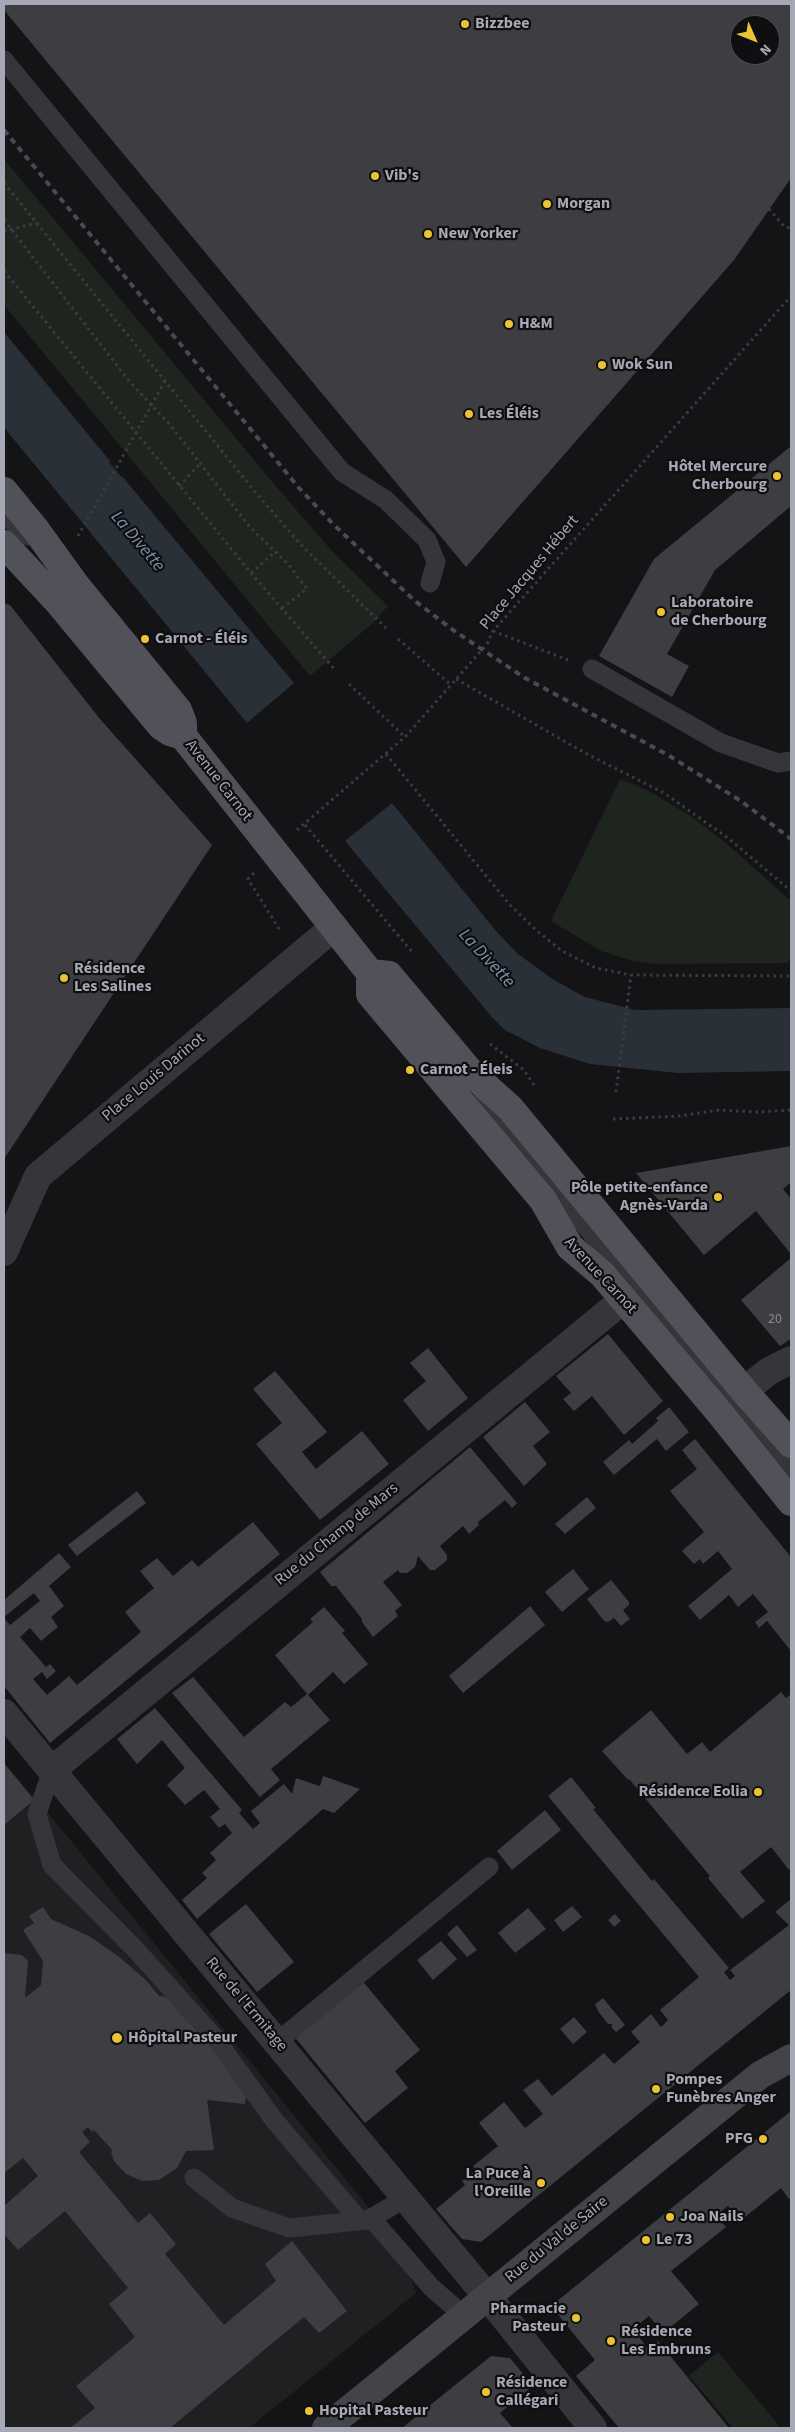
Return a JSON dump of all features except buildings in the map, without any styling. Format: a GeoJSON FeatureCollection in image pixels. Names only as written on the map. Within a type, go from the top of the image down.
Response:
{"type":"FeatureCollection","features":[{"type":"Feature","properties":{"kind":"main road","name":"Avenue Carnot"},"geometry":{"type":"LineString","coordinates":[[4,491],[36,530],[64,569],[178,710],[183,723],[183,736],[370,972],[370,994],[543,1200],[570,1247],[602,1274],[719,1412],[791,1502]]}},
{"type":"Feature","properties":{"kind":"main road"},"geometry":{"type":"LineString","coordinates":[[7,554],[59,603],[161,726],[170,732],[183,736]]}},
{"type":"Feature","properties":{"kind":"main road"},"geometry":{"type":"LineString","coordinates":[[370,972],[389,975],[472,1074],[510,1108],[744,1391],[791,1444]]}},
{"type":"Feature","properties":{"kind":"main road","name":"Rue du Val de Saire"},"geometry":{"type":"LineString","coordinates":[[326,2428],[760,2075],[791,2058]]}},
{"type":"Feature","properties":{"kind":"street","name":"Place Louis Darinot"},"geometry":{"type":"LineString","coordinates":[[4,1252],[38,1176],[334,927]]}},
{"type":"Feature","properties":{"kind":"street","name":"Rue du Champ de Mars"},"geometry":{"type":"LineString","coordinates":[[52,1770],[623,1300]]}},
{"type":"Feature","properties":{"kind":"street"},"geometry":{"type":"LineString","coordinates":[[744,1391],[769,1371],[791,1360]]}},
{"type":"Feature","properties":{"kind":"street","name":"Rue de l'Ermitage"},"geometry":{"type":"LineString","coordinates":[[4,1713],[406,2198],[593,2428]]}},
{"type":"Feature","properties":{"kind":"lane"},"geometry":{"type":"LineString","coordinates":[[4,60],[342,472],[386,500],[427,540],[436,562],[430,583]]}},
{"type":"Feature","properties":{"kind":"lane"},"geometry":{"type":"LineString","coordinates":[[4,514],[64,569]]}},
{"type":"Feature","properties":{"kind":"lane"},"geometry":{"type":"LineString","coordinates":[[592,669],[721,743],[778,762],[791,761]]}},
{"type":"Feature","properties":{"kind":"lane"},"geometry":{"type":"LineString","coordinates":[[457,1099],[491,1112],[791,1474]]}},
{"type":"Feature","properties":{"kind":"lane"},"geometry":{"type":"LineString","coordinates":[[52,1770],[37,1814],[52,1866],[136,1950],[215,2038],[274,2120],[365,2220],[431,2287],[464,2316]]}},
{"type":"Feature","properties":{"kind":"lane"},"geometry":{"type":"LineString","coordinates":[[276,2042],[489,1867]]}},
{"type":"Feature","properties":{"kind":"lane"},"geometry":{"type":"LineString","coordinates":[[194,2178],[232,2208],[289,2228],[365,2220],[406,2198]]}},
{"type":"Feature","properties":{"kind":"path"},"geometry":{"type":"LineString","coordinates":[[4,183],[303,547],[386,628]]}},
{"type":"Feature","properties":{"kind":"path"},"geometry":{"type":"LineString","coordinates":[[769,209],[783,225],[791,229]]}},
{"type":"Feature","properties":{"kind":"path"},"geometry":{"type":"LineString","coordinates":[[4,220],[129,381],[152,406],[249,526],[276,552],[307,588],[281,609]]}},
{"type":"Feature","properties":{"kind":"path"},"geometry":{"type":"LineString","coordinates":[[4,231],[37,223]]}},
{"type":"Feature","properties":{"kind":"path"},"geometry":{"type":"LineString","coordinates":[[4,271],[251,573],[335,670]]}},
{"type":"Feature","properties":{"kind":"path","name":"Place Jacques Hébert"},"geometry":{"type":"LineString","coordinates":[[298,957],[248,879],[305,825],[405,738],[487,644],[493,630],[791,296]]}},
{"type":"Feature","properties":{"kind":"path"},"geometry":{"type":"LineString","coordinates":[[78,536],[132,443],[165,381]]}},
{"type":"Feature","properties":{"kind":"path"},"geometry":{"type":"LineString","coordinates":[[179,486],[200,464]]}},
{"type":"Feature","properties":{"kind":"path"},"geometry":{"type":"LineString","coordinates":[[251,573],[276,552]]}},
{"type":"Feature","properties":{"kind":"path"},"geometry":{"type":"LineString","coordinates":[[493,630],[592,669]]}},
{"type":"Feature","properties":{"kind":"path"},"geometry":{"type":"LineString","coordinates":[[398,639],[451,685]]}},
{"type":"Feature","properties":{"kind":"path"},"geometry":{"type":"LineString","coordinates":[[456,679],[585,754],[664,793],[728,838],[791,891]]}},
{"type":"Feature","properties":{"kind":"path"},"geometry":{"type":"LineString","coordinates":[[349,684],[405,738]]}},
{"type":"Feature","properties":{"kind":"path"},"geometry":{"type":"LineString","coordinates":[[386,754],[510,905],[536,930],[562,950],[596,968],[631,976],[791,976]]}},
{"type":"Feature","properties":{"kind":"path"},"geometry":{"type":"LineString","coordinates":[[305,825],[420,961]]}},
{"type":"Feature","properties":{"kind":"path"},"geometry":{"type":"LineString","coordinates":[[616,1092],[631,976]]}},
{"type":"Feature","properties":{"kind":"path"},"geometry":{"type":"LineString","coordinates":[[489,1044],[524,1070],[537,1090]]}},
{"type":"Feature","properties":{"kind":"path"},"geometry":{"type":"LineString","coordinates":[[614,1120],[680,1116],[719,1110],[757,1112],[791,1110]]}},
{"type":"Feature","properties":{"kind":"shaded area"},"geometry":{"type":"Polygon","coordinates":[[[4,159],[274,484],[332,551],[388,606],[373,623],[310,676],[4,305],[4,159]]]}},
{"type":"Feature","properties":{"kind":"shaded area"},"geometry":{"type":"Polygon","coordinates":[[[620,779],[649,791],[692,817],[726,843],[791,901],[791,956],[788,963],[655,964],[633,961],[601,951],[551,921],[620,779]]]}},
{"type":"Feature","properties":{"kind":"shaded area","name":"Hôpital Pasteur"},"geometry":{"type":"Polygon","coordinates":[[[4,1763],[63,1831],[399,2245],[416,2293],[249,2428],[4,2428],[4,1763]]]}},
{"type":"Feature","properties":{"kind":"shaded area"},"geometry":{"type":"Polygon","coordinates":[[[718,2352],[781,2428],[733,2428],[689,2376],[718,2352]]]}},
{"type":"Feature","properties":{"kind":"water"},"geometry":{"type":"Polygon","coordinates":[[[4,332],[110,461],[78,517],[4,427],[4,332]]]}},
{"type":"Feature","properties":{"kind":"water"},"geometry":{"type":"Polygon","coordinates":[[[122,476],[294,683],[247,723],[90,532],[122,476]]]}},
{"type":"Feature","properties":{"kind":"water"},"geometry":{"type":"Polygon","coordinates":[[[392,803],[496,931],[518,954],[554,980],[585,997],[635,1010],[791,1008],[791,1071],[678,1073],[590,1064],[540,1048],[505,1030],[491,1016],[345,841],[392,803]]]}},
{"type":"Feature","properties":{"kind":"waterway","name":"La Divette"},"geometry":{"type":"LineString","coordinates":[[4,381],[158,568]]}},
{"type":"Feature","properties":{"kind":"railway"},"geometry":{"type":"LineString","coordinates":[[4,130],[299,488],[334,525],[415,601],[453,630],[525,678],[668,755],[741,801],[791,839]]}},
{"type":"Feature","properties":{"kind":"place","name":"Bizzbee"},"geometry":{"type":"Point","coordinates":[465,24]}},
{"type":"Feature","properties":{"kind":"place","name":"Vib's"},"geometry":{"type":"Point","coordinates":[375,176]}},
{"type":"Feature","properties":{"kind":"place","name":"Morgan"},"geometry":{"type":"Point","coordinates":[547,204]}},
{"type":"Feature","properties":{"kind":"place","name":"New Yorker"},"geometry":{"type":"Point","coordinates":[428,234]}},
{"type":"Feature","properties":{"kind":"place","name":"H&M"},"geometry":{"type":"Point","coordinates":[509,324]}},
{"type":"Feature","properties":{"kind":"place","name":"Wok Sun"},"geometry":{"type":"Point","coordinates":[602,365]}},
{"type":"Feature","properties":{"kind":"place","name":"Les Éléis"},"geometry":{"type":"Point","coordinates":[469,414]}},
{"type":"Feature","properties":{"kind":"place","name":"Hôtel Mercure Cherbourg"},"geometry":{"type":"Point","coordinates":[777,476]}},
{"type":"Feature","properties":{"kind":"place","name":"Laboratoire de Cherbourg"},"geometry":{"type":"Point","coordinates":[661,612]}},
{"type":"Feature","properties":{"kind":"place","name":"Carnot - Éléis"},"geometry":{"type":"Point","coordinates":[145,639]}},
{"type":"Feature","properties":{"kind":"place","name":"Résidence Les Salines"},"geometry":{"type":"Point","coordinates":[64,978]}},
{"type":"Feature","properties":{"kind":"place","name":"Carnot - Éleis"},"geometry":{"type":"Point","coordinates":[410,1070]}},
{"type":"Feature","properties":{"kind":"place","name":"Pôle petite-enfance Agnès-Varda"},"geometry":{"type":"Point","coordinates":[718,1197]}},
{"type":"Feature","properties":{"kind":"place","name":"Résidence Eolia"},"geometry":{"type":"Point","coordinates":[758,1792]}},
{"type":"Feature","properties":{"kind":"place","name":"Hôpital Pasteur"},"geometry":{"type":"Point","coordinates":[117,2038]}},
{"type":"Feature","properties":{"kind":"place","name":"Pompes Funèbres Anger"},"geometry":{"type":"Point","coordinates":[656,2089]}},
{"type":"Feature","properties":{"kind":"place","name":"PFG"},"geometry":{"type":"Point","coordinates":[763,2139]}},
{"type":"Feature","properties":{"kind":"place","name":"La Puce à l'Oreille"},"geometry":{"type":"Point","coordinates":[541,2183]}},
{"type":"Feature","properties":{"kind":"place","name":"Joa Nails"},"geometry":{"type":"Point","coordinates":[670,2217]}},
{"type":"Feature","properties":{"kind":"place","name":"Le 73"},"geometry":{"type":"Point","coordinates":[646,2240]}},
{"type":"Feature","properties":{"kind":"place","name":"Pharmacie Pasteur"},"geometry":{"type":"Point","coordinates":[576,2318]}},
{"type":"Feature","properties":{"kind":"place","name":"Résidence Les Embruns"},"geometry":{"type":"Point","coordinates":[611,2341]}},
{"type":"Feature","properties":{"kind":"place","name":"Résidence Callégari"},"geometry":{"type":"Point","coordinates":[486,2392]}},
{"type":"Feature","properties":{"kind":"place","name":"Hopital Pasteur"},"geometry":{"type":"Point","coordinates":[309,2411]}}]}
